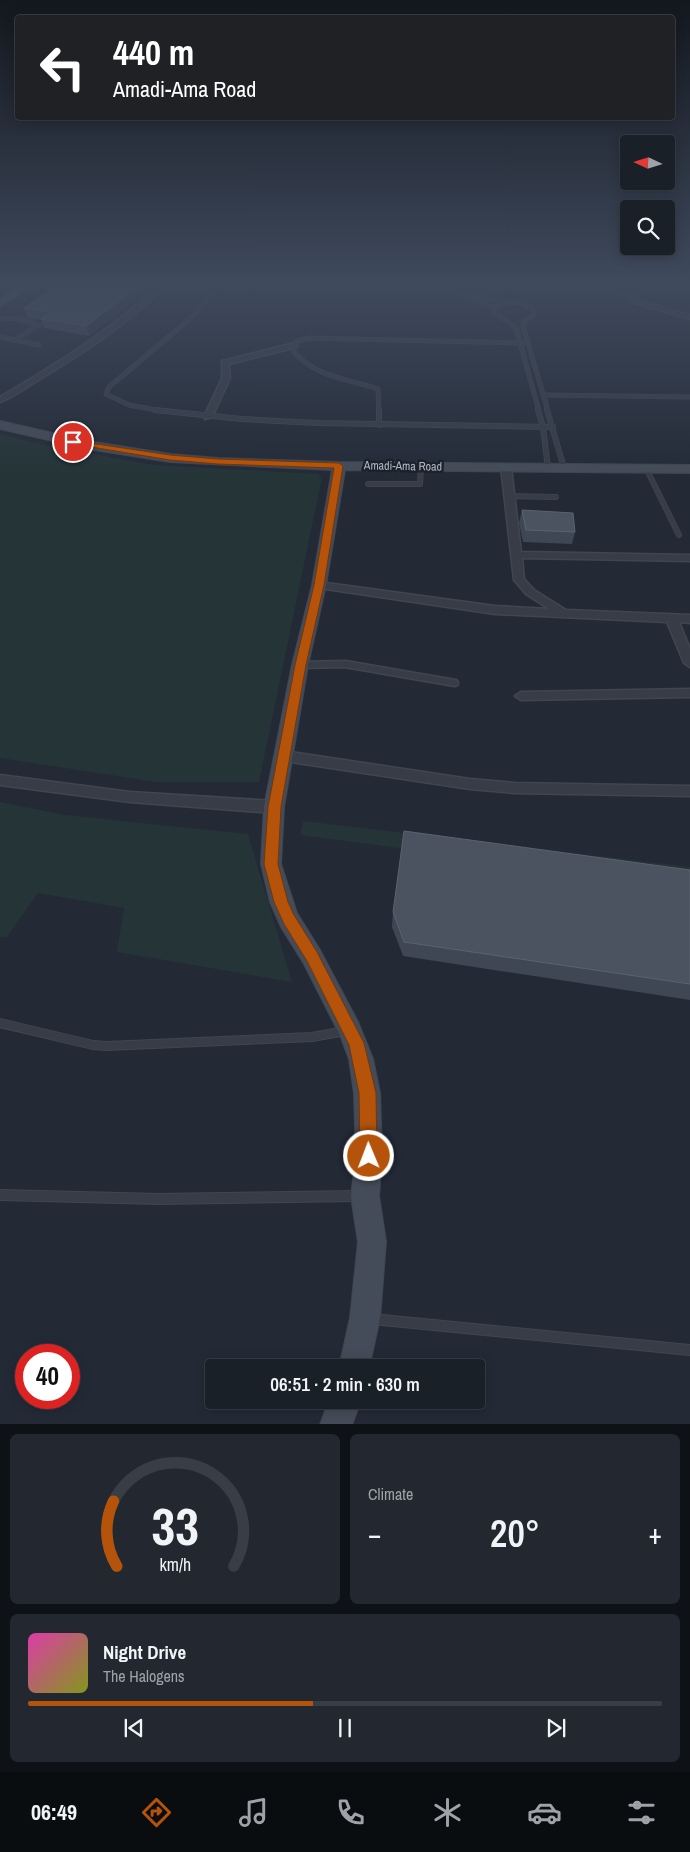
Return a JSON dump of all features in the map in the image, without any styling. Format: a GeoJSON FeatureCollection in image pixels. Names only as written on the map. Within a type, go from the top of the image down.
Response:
{"type":"FeatureCollection","features":[{"type":"Feature","properties":{"kind":"street"},"geometry":{"type":"LineString","coordinates":[[0,400],[83,347]]}},
{"type":"Feature","properties":{"kind":"street"},"geometry":{"type":"LineString","coordinates":[[208,417],[226,378],[225,363],[285,347]]}},
{"type":"Feature","properties":{"kind":"street","name":"Amadi-Ama Road"},"geometry":{"type":"LineString","coordinates":[[0,425],[88,445],[170,458],[227,462],[339,466],[690,469]]}},
{"type":"Feature","properties":{"kind":"street"},"geometry":{"type":"LineString","coordinates":[[339,466],[319,585],[300,665],[274,807],[271,864],[281,902],[350,1030],[361,1059],[367,1093],[369,1156],[365,1196],[372,1242],[365,1318],[356,1359]]}},
{"type":"Feature","properties":{"kind":"street"},"geometry":{"type":"LineString","coordinates":[[506,467],[519,580],[523,587],[564,613]]}},
{"type":"Feature","properties":{"kind":"street"},"geometry":{"type":"LineString","coordinates":[[516,555],[690,558]]}},
{"type":"Feature","properties":{"kind":"street"},"geometry":{"type":"LineString","coordinates":[[319,585],[495,610],[690,619]]}},
{"type":"Feature","properties":{"kind":"street"},"geometry":{"type":"LineString","coordinates":[[672,618],[690,664]]}},
{"type":"Feature","properties":{"kind":"street"},"geometry":{"type":"LineString","coordinates":[[521,696],[690,693]]}},
{"type":"Feature","properties":{"kind":"street"},"geometry":{"type":"LineString","coordinates":[[284,756],[470,784],[515,788],[690,791]]}},
{"type":"Feature","properties":{"kind":"street"},"geometry":{"type":"LineString","coordinates":[[0,780],[130,797],[274,807]]}},
{"type":"Feature","properties":{"kind":"street"},"geometry":{"type":"LineString","coordinates":[[336,1424],[342,1409]]}},
{"type":"Feature","properties":{"kind":"lane"},"geometry":{"type":"LineString","coordinates":[[156,347],[109,387],[106,394],[111,400],[208,417],[379,426],[553,427]]}},
{"type":"Feature","properties":{"kind":"lane"},"geometry":{"type":"LineString","coordinates":[[293,347],[292,351],[296,356],[308,365],[342,379],[378,389],[380,392],[379,426]]}},
{"type":"Feature","properties":{"kind":"lane"},"geometry":{"type":"LineString","coordinates":[[521,347],[544,427],[548,468]]}},
{"type":"Feature","properties":{"kind":"lane"},"geometry":{"type":"LineString","coordinates":[[528,347],[564,468]]}},
{"type":"Feature","properties":{"kind":"lane"},"geometry":{"type":"LineString","coordinates":[[543,395],[690,397]]}},
{"type":"Feature","properties":{"kind":"lane"},"geometry":{"type":"LineString","coordinates":[[368,484],[420,484],[421,467]]}},
{"type":"Feature","properties":{"kind":"lane"},"geometry":{"type":"LineString","coordinates":[[646,468],[679,535]]}},
{"type":"Feature","properties":{"kind":"lane"},"geometry":{"type":"LineString","coordinates":[[508,496],[556,497]]}},
{"type":"Feature","properties":{"kind":"lane"},"geometry":{"type":"LineString","coordinates":[[300,665],[345,664],[454,683]]}},
{"type":"Feature","properties":{"kind":"lane"},"geometry":{"type":"LineString","coordinates":[[0,1023],[93,1045],[107,1046],[312,1037],[350,1030]]}},
{"type":"Feature","properties":{"kind":"lane"},"geometry":{"type":"LineString","coordinates":[[0,1195],[159,1199],[365,1196]]}},
{"type":"Feature","properties":{"kind":"lane"},"geometry":{"type":"LineString","coordinates":[[365,1318],[690,1350]]}},
{"type":"Feature","properties":{"kind":"shaded area"},"geometry":{"type":"Polygon","coordinates":[[[0,434],[40,444],[153,465],[318,474],[322,477],[259,782],[156,782],[0,758],[0,434]]]}},
{"type":"Feature","properties":{"kind":"shaded area"},"geometry":{"type":"Polygon","coordinates":[[[0,802],[65,815],[248,834],[292,982],[117,952],[124,908],[38,893],[7,937],[0,937],[0,802]]]}},
{"type":"Feature","properties":{"kind":"shaded area"},"geometry":{"type":"Polygon","coordinates":[[[303,821],[690,867],[690,886],[300,835],[303,821]]]}},
{"type":"Feature","properties":{"kind":"building"},"geometry":{"type":"Polygon","coordinates":[[[522,510],[573,513],[575,532],[526,530],[522,510]]]}},
{"type":"Feature","properties":{"kind":"building"},"geometry":{"type":"Polygon","coordinates":[[[404,831],[690,870],[690,984],[404,942],[393,912],[404,831]]]}},
{"type":"Feature","properties":{"kind":"route"},"geometry":{"type":"LineString","coordinates":[[73,442],[170,458],[255,464],[339,466],[319,585],[300,665],[274,807],[271,864],[281,902],[289,920],[312,957],[356,1043],[367,1093],[369,1156]]}}]}
